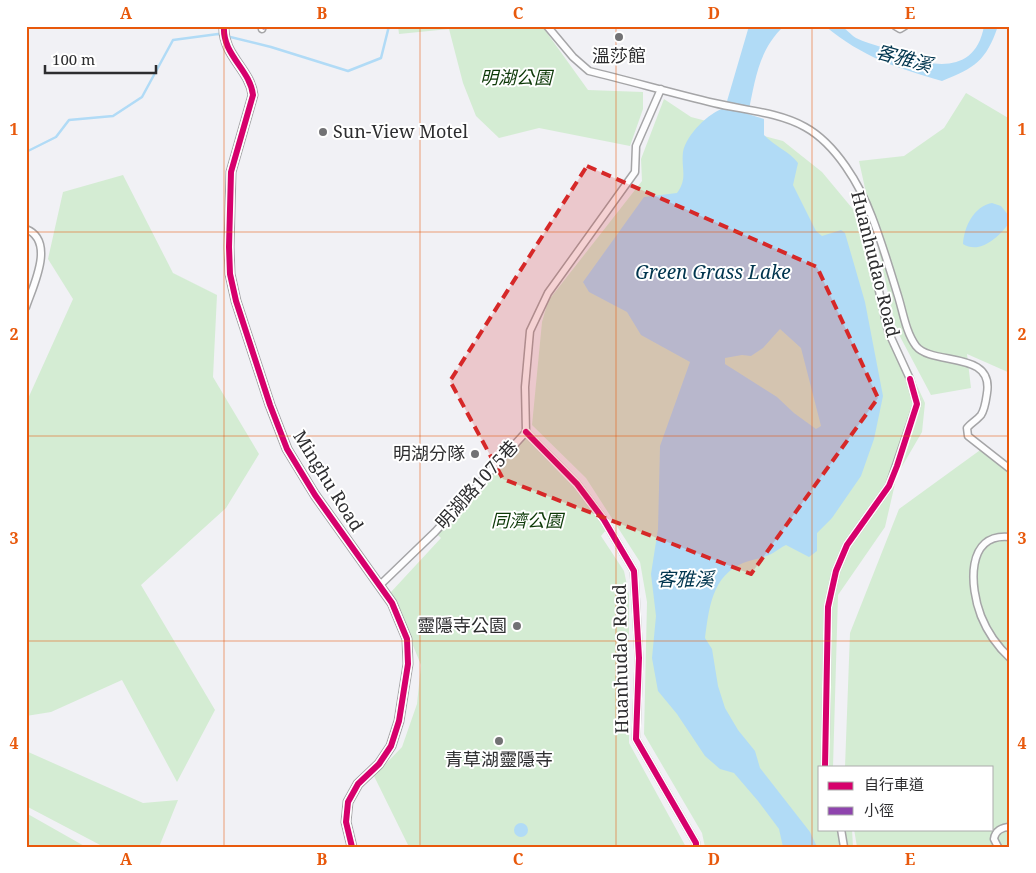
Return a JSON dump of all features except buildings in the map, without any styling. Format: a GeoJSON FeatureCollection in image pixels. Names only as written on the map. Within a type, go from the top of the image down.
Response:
{"type":"FeatureCollection","features":[{"type":"Feature","properties":{"kind":"street"},"geometry":{"type":"LineString","coordinates":[[547,26],[573,57],[589,71],[661,89]]}},
{"type":"Feature","properties":{"kind":"street"},"geometry":{"type":"LineString","coordinates":[[895,26],[900,29],[905,26]]}},
{"type":"Feature","properties":{"kind":"street","name":"Minghu Road"},"geometry":{"type":"LineString","coordinates":[[223,28],[225,41],[234,60],[246,74],[252,87],[253,95],[231,172],[230,274],[236,301],[270,405],[287,449],[320,502],[392,603],[407,639],[408,664],[399,721],[391,746],[379,764],[358,784],[348,802],[346,822],[352,847]]}},
{"type":"Feature","properties":{"kind":"street","name":"Huanhudao Road"},"geometry":{"type":"LineString","coordinates":[[661,89],[789,120],[812,132],[838,158],[861,196],[860,206],[888,331],[910,378],[917,404],[889,486],[847,545],[836,571],[828,607],[825,766]]}},
{"type":"Feature","properties":{"kind":"street","name":"明湖路1075巷"},"geometry":{"type":"LineString","coordinates":[[379,586],[435,532],[526,432],[525,386],[530,330],[548,293],[635,172],[636,146],[661,89]]}},
{"type":"Feature","properties":{"kind":"street"},"geometry":{"type":"LineString","coordinates":[[861,196],[883,246],[907,326],[916,346],[924,354],[967,362],[980,369],[986,380],[986,396],[981,415],[967,428],[968,436],[1010,469]]}},
{"type":"Feature","properties":{"kind":"street"},"geometry":{"type":"LineString","coordinates":[[26,229],[34,234],[42,252],[26,307]]}},
{"type":"Feature","properties":{"kind":"street","name":"Huanhudao Road"},"geometry":{"type":"LineString","coordinates":[[526,432],[577,484],[604,520],[634,571],[639,658],[636,739],[675,804],[696,843],[696,847]]}},
{"type":"Feature","properties":{"kind":"street"},"geometry":{"type":"LineString","coordinates":[[1010,537],[995,538],[982,544],[975,559],[974,588],[982,617],[1010,658]]}},
{"type":"Feature","properties":{"kind":"street"},"geometry":{"type":"LineString","coordinates":[[998,847],[994,834],[1000,829],[1010,828]]}},
{"type":"Feature","properties":{"kind":"street"},"geometry":{"type":"LineString","coordinates":[[841,830],[844,847]]}},
{"type":"Feature","properties":{"kind":"highlighted area"},"geometry":{"type":"Polygon","coordinates":[[[587,166],[817,267],[878,398],[751,574],[503,479],[450,381],[587,166]]]}},
{"type":"Feature","properties":{"kind":"green space","name":"明湖公園"},"geometry":{"type":"Polygon","coordinates":[[[398,26],[542,26],[588,90],[643,92],[643,109],[630,146],[539,128],[499,138],[476,116],[463,83],[449,29],[399,34],[398,26]]]}},
{"type":"Feature","properties":{"kind":"green space"},"geometry":{"type":"Polygon","coordinates":[[[966,93],[1010,119],[1010,373],[967,354],[971,388],[931,395],[896,329],[859,161],[904,156],[944,128],[966,93]]]}},
{"type":"Feature","properties":{"kind":"green space"},"geometry":{"type":"Polygon","coordinates":[[[664,99],[691,117],[783,141],[822,172],[857,214],[889,325],[925,403],[922,432],[897,475],[885,527],[838,595],[833,766],[818,766],[818,830],[852,830],[853,847],[705,847],[702,833],[644,734],[647,602],[640,562],[586,478],[532,425],[542,322],[548,301],[642,181],[641,159],[664,99]]]}},
{"type":"Feature","properties":{"kind":"green space"},"geometry":{"type":"Polygon","coordinates":[[[123,175],[173,273],[217,295],[213,377],[259,454],[226,508],[141,585],[215,710],[177,782],[122,680],[51,712],[26,716],[26,403],[73,299],[48,259],[63,192],[123,175]]]}},
{"type":"Feature","properties":{"kind":"green space","name":"靈隱寺公園"},"geometry":{"type":"Polygon","coordinates":[[[526,432],[560,465],[594,505],[602,518],[606,530],[601,536],[624,571],[629,595],[629,743],[686,847],[409,847],[374,776],[402,747],[417,704],[421,665],[391,592],[441,538],[435,532],[526,432]]]}},
{"type":"Feature","properties":{"kind":"green space"},"geometry":{"type":"Polygon","coordinates":[[[983,448],[1010,466],[1010,847],[857,847],[854,830],[994,830],[994,766],[845,766],[850,633],[899,509],[983,448]]]}},
{"type":"Feature","properties":{"kind":"green space"},"geometry":{"type":"Polygon","coordinates":[[[26,751],[143,803],[178,800],[159,847],[104,847],[26,806],[26,751]]]}},
{"type":"Feature","properties":{"kind":"green space"},"geometry":{"type":"Polygon","coordinates":[[[26,813],[86,847],[26,847],[26,813]]]}},
{"type":"Feature","properties":{"kind":"water","name":"Green Grass Lake"},"geometry":{"type":"Polygon","coordinates":[[[749,26],[784,26],[768,45],[763,56],[748,114],[764,119],[764,135],[798,163],[793,185],[816,231],[822,236],[841,230],[845,233],[865,302],[883,396],[874,439],[861,476],[832,518],[817,533],[817,551],[809,557],[786,545],[770,555],[743,563],[733,569],[718,585],[714,594],[705,638],[712,649],[718,686],[725,708],[738,730],[755,751],[760,768],[810,832],[817,847],[783,847],[779,829],[758,801],[734,773],[720,769],[705,756],[677,714],[658,691],[652,658],[656,616],[651,574],[658,529],[660,446],[690,362],[641,335],[627,312],[589,292],[583,282],[644,197],[677,193],[682,183],[685,145],[693,132],[705,119],[725,108],[749,26]],[[780,329],[763,348],[751,356],[742,355],[725,358],[725,364],[777,397],[794,413],[816,429],[821,426],[801,348],[780,329]]]}},
{"type":"Feature","properties":{"kind":"water","name":"客雅溪"},"geometry":{"type":"Polygon","coordinates":[[[825,26],[840,26],[865,42],[911,58],[942,64],[957,62],[969,56],[978,44],[984,26],[998,26],[989,48],[978,62],[963,72],[942,81],[909,71],[867,54],[825,26]]]}},
{"type":"Feature","properties":{"kind":"water"},"geometry":{"type":"Polygon","coordinates":[[[992,203],[1001,206],[1009,216],[1009,223],[995,238],[983,246],[969,247],[963,244],[965,231],[971,218],[980,208],[992,203]]]}},
{"type":"Feature","properties":{"kind":"water"},"geometry":{"type":"Polygon","coordinates":[[[521,823],[526,825],[528,830],[526,835],[521,837],[516,835],[514,830],[516,825],[521,823]]]}},
{"type":"Feature","properties":{"kind":"waterway"},"geometry":{"type":"LineString","coordinates":[[26,152],[56,137],[69,120],[113,116],[142,97],[173,40],[218,34],[271,47],[348,71],[381,58],[389,26]]}},
{"type":"Feature","properties":{"kind":"cycle path"},"geometry":{"type":"LineString","coordinates":[[224,26],[227,45],[247,77],[253,95],[231,172],[230,274],[236,301],[270,405],[287,449],[315,495],[392,603],[407,639],[408,664],[399,721],[391,746],[379,764],[358,784],[348,802],[346,822],[352,847]]}},
{"type":"Feature","properties":{"kind":"cycle path"},"geometry":{"type":"LineString","coordinates":[[825,766],[828,607],[836,571],[847,545],[889,486],[897,466],[917,404],[910,379]]}},
{"type":"Feature","properties":{"kind":"cycle path"},"geometry":{"type":"LineString","coordinates":[[526,432],[577,484],[604,520],[634,571],[639,658],[636,739],[696,843],[696,847]]}},
{"type":"Feature","properties":{"kind":"place","name":"溫莎館"},"geometry":{"type":"Point","coordinates":[619,37]}},
{"type":"Feature","properties":{"kind":"place","name":"Sun-View Motel"},"geometry":{"type":"Point","coordinates":[323,132]}},
{"type":"Feature","properties":{"kind":"place","name":"明湖分隊"},"geometry":{"type":"Point","coordinates":[475,454]}},
{"type":"Feature","properties":{"kind":"place","name":"靈隱寺公園"},"geometry":{"type":"Point","coordinates":[517,626]}},
{"type":"Feature","properties":{"kind":"place","name":"青草湖靈隱寺"},"geometry":{"type":"Point","coordinates":[499,741]}},
{"type":"Feature","properties":{"kind":"park label","name":"同濟公園"},"geometry":{"type":"Point","coordinates":[527,521]}}]}
